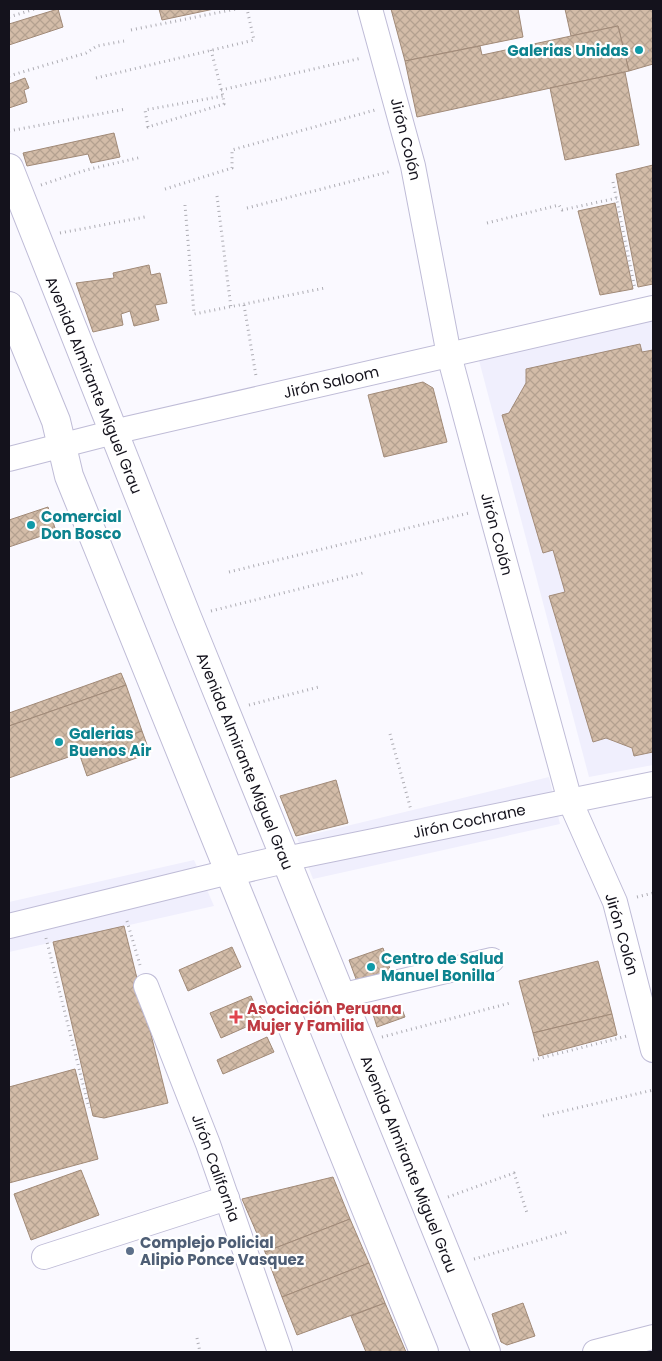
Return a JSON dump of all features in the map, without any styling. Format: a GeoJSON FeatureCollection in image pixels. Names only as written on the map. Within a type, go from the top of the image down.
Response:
{"type":"FeatureCollection","features":[{"type":"Feature","properties":{"kind":"main road","name":"Avenida Almirante Miguel Grau"},"geometry":{"type":"LineString","coordinates":[[13,181],[340,996],[486,1352]]}},
{"type":"Feature","properties":{"kind":"main road"},"geometry":{"type":"LineString","coordinates":[[9,306],[56,421],[69,476],[424,1352]]}},
{"type":"Feature","properties":{"kind":"main road"},"geometry":{"type":"LineString","coordinates":[[230,872],[285,859]]}},
{"type":"Feature","properties":{"kind":"street","name":"Jirón Colón"},"geometry":{"type":"LineString","coordinates":[[370,9],[398,103],[414,166],[449,355],[490,508],[570,801],[615,902],[651,1040]]}},
{"type":"Feature","properties":{"kind":"street","name":"Jirón Saloom"},"geometry":{"type":"LineString","coordinates":[[9,459],[646,309]]}},
{"type":"Feature","properties":{"kind":"street","name":"Jirón Cochrane"},"geometry":{"type":"LineString","coordinates":[[285,859],[653,784]]}},
{"type":"Feature","properties":{"kind":"street"},"geometry":{"type":"LineString","coordinates":[[9,926],[230,872]]}},
{"type":"Feature","properties":{"kind":"street"},"geometry":{"type":"LineString","coordinates":[[340,996],[492,960]]}},
{"type":"Feature","properties":{"kind":"street","name":"Jirón California"},"geometry":{"type":"LineString","coordinates":[[146,986],[208,1144],[280,1352]]}},
{"type":"Feature","properties":{"kind":"street"},"geometry":{"type":"LineString","coordinates":[[44,1257],[227,1198]]}},
{"type":"Feature","properties":{"kind":"street"},"geometry":{"type":"LineString","coordinates":[[596,1352],[653,1337]]}},
{"type":"Feature","properties":{"kind":"path"},"geometry":{"type":"LineString","coordinates":[[9,17],[35,9]]}},
{"type":"Feature","properties":{"kind":"path"},"geometry":{"type":"LineString","coordinates":[[130,30],[236,9]]}},
{"type":"Feature","properties":{"kind":"path"},"geometry":{"type":"LineString","coordinates":[[96,78],[254,40],[248,9]]}},
{"type":"Feature","properties":{"kind":"path"},"geometry":{"type":"LineString","coordinates":[[9,76],[86,53],[97,46],[124,41]]}},
{"type":"Feature","properties":{"kind":"path"},"geometry":{"type":"LineString","coordinates":[[211,50],[223,96],[224,104],[148,127],[146,110],[223,96]]}},
{"type":"Feature","properties":{"kind":"path"},"geometry":{"type":"LineString","coordinates":[[624,58],[653,50]]}},
{"type":"Feature","properties":{"kind":"path"},"geometry":{"type":"LineString","coordinates":[[221,90],[383,53]]}},
{"type":"Feature","properties":{"kind":"path"},"geometry":{"type":"LineString","coordinates":[[164,189],[232,168],[232,150],[398,103]]}},
{"type":"Feature","properties":{"kind":"path"},"geometry":{"type":"LineString","coordinates":[[9,131],[126,109]]}},
{"type":"Feature","properties":{"kind":"path"},"geometry":{"type":"LineString","coordinates":[[13,181],[86,170],[142,157]]}},
{"type":"Feature","properties":{"kind":"path"},"geometry":{"type":"LineString","coordinates":[[247,208],[414,166]]}},
{"type":"Feature","properties":{"kind":"path"},"geometry":{"type":"LineString","coordinates":[[614,182],[646,309]]}},
{"type":"Feature","properties":{"kind":"path"},"geometry":{"type":"LineString","coordinates":[[217,196],[231,308]]}},
{"type":"Feature","properties":{"kind":"path"},"geometry":{"type":"LineString","coordinates":[[487,223],[559,205],[562,210],[617,198]]}},
{"type":"Feature","properties":{"kind":"path"},"geometry":{"type":"LineString","coordinates":[[185,205],[194,314],[325,288]]}},
{"type":"Feature","properties":{"kind":"path"},"geometry":{"type":"LineString","coordinates":[[35,238],[145,217]]}},
{"type":"Feature","properties":{"kind":"path"},"geometry":{"type":"LineString","coordinates":[[244,305],[259,399]]}},
{"type":"Feature","properties":{"kind":"path"},"geometry":{"type":"LineString","coordinates":[[229,572],[490,508]]}},
{"type":"Feature","properties":{"kind":"path"},"geometry":{"type":"LineString","coordinates":[[187,617],[363,573]]}},
{"type":"Feature","properties":{"kind":"path"},"geometry":{"type":"LineString","coordinates":[[225,711],[319,687]]}},
{"type":"Feature","properties":{"kind":"path"},"geometry":{"type":"LineString","coordinates":[[390,734],[417,832]]}},
{"type":"Feature","properties":{"kind":"path"},"geometry":{"type":"LineString","coordinates":[[121,899],[146,986]]}},
{"type":"Feature","properties":{"kind":"path"},"geometry":{"type":"LineString","coordinates":[[41,918],[89,1108]]}},
{"type":"Feature","properties":{"kind":"path"},"geometry":{"type":"LineString","coordinates":[[359,1043],[510,1003]]}},
{"type":"Feature","properties":{"kind":"path"},"geometry":{"type":"LineString","coordinates":[[533,1060],[651,1040]]}},
{"type":"Feature","properties":{"kind":"path"},"geometry":{"type":"LineString","coordinates":[[543,1116],[653,1090]]}},
{"type":"Feature","properties":{"kind":"path"},"geometry":{"type":"LineString","coordinates":[[426,1205],[514,1173],[527,1214]]}},
{"type":"Feature","properties":{"kind":"path"},"geometry":{"type":"LineString","coordinates":[[451,1266],[567,1232]]}},
{"type":"Feature","properties":{"kind":"path"},"geometry":{"type":"LineString","coordinates":[[197,1338],[200,1352]]}},
{"type":"Feature","properties":{"kind":"shaded area"},"geometry":{"type":"Polygon","coordinates":[[[653,312],[653,765],[589,777],[476,349],[653,312]]]}},
{"type":"Feature","properties":{"kind":"shaded area"},"geometry":{"type":"Polygon","coordinates":[[[549,777],[560,824],[313,879],[297,838],[549,777]]]}},
{"type":"Feature","properties":{"kind":"shaded area"},"geometry":{"type":"Polygon","coordinates":[[[194,860],[214,906],[9,952],[9,902],[194,860]]]}},
{"type":"Feature","properties":{"kind":"building"},"geometry":{"type":"Polygon","coordinates":[[[58,9],[63,27],[9,45],[9,24],[58,9]]]}},
{"type":"Feature","properties":{"kind":"building"},"geometry":{"type":"Polygon","coordinates":[[[159,9],[214,9],[162,20],[159,9]]]}},
{"type":"Feature","properties":{"kind":"building"},"geometry":{"type":"Polygon","coordinates":[[[391,9],[518,9],[523,37],[405,61],[391,9]]]}},
{"type":"Feature","properties":{"kind":"building","name":"Galerias Unidas"},"geometry":{"type":"Polygon","coordinates":[[[565,9],[653,9],[653,64],[629,71],[618,26],[571,36],[565,9]]]}},
{"type":"Feature","properties":{"kind":"building"},"geometry":{"type":"Polygon","coordinates":[[[618,26],[629,71],[417,117],[405,61],[480,46],[482,55],[618,26]]]}},
{"type":"Feature","properties":{"kind":"building"},"geometry":{"type":"Polygon","coordinates":[[[625,72],[639,145],[565,160],[550,88],[625,72]]]}},
{"type":"Feature","properties":{"kind":"building"},"geometry":{"type":"Polygon","coordinates":[[[25,78],[29,88],[24,90],[27,102],[9,108],[9,84],[25,78]]]}},
{"type":"Feature","properties":{"kind":"building"},"geometry":{"type":"Polygon","coordinates":[[[114,133],[120,157],[91,163],[88,154],[27,166],[23,153],[114,133]]]}},
{"type":"Feature","properties":{"kind":"building"},"geometry":{"type":"Polygon","coordinates":[[[653,165],[653,284],[638,287],[616,174],[653,165]]]}},
{"type":"Feature","properties":{"kind":"building"},"geometry":{"type":"Polygon","coordinates":[[[615,203],[633,289],[600,295],[578,211],[615,203]]]}},
{"type":"Feature","properties":{"kind":"building"},"geometry":{"type":"Polygon","coordinates":[[[149,265],[151,275],[160,273],[167,303],[155,305],[159,320],[134,326],[130,311],[121,314],[123,325],[93,332],[76,283],[114,278],[113,273],[149,265]]]}},
{"type":"Feature","properties":{"kind":"building"},"geometry":{"type":"Polygon","coordinates":[[[640,344],[642,352],[653,350],[653,752],[634,756],[632,748],[606,738],[593,742],[549,596],[565,592],[553,550],[543,553],[502,415],[509,413],[526,383],[526,369],[640,344]]]}},
{"type":"Feature","properties":{"kind":"building"},"geometry":{"type":"Polygon","coordinates":[[[423,382],[433,388],[447,442],[384,457],[368,395],[423,382]]]}},
{"type":"Feature","properties":{"kind":"building","name":"Comercial Don Bosco"},"geometry":{"type":"Polygon","coordinates":[[[48,507],[56,531],[9,547],[9,520],[48,507]]]}},
{"type":"Feature","properties":{"kind":"building"},"geometry":{"type":"Polygon","coordinates":[[[121,673],[126,685],[9,726],[9,713],[121,673]]]}},
{"type":"Feature","properties":{"kind":"building","name":"Galerias Buenos Air"},"geometry":{"type":"Polygon","coordinates":[[[126,685],[142,731],[9,778],[9,726],[126,685]]]}},
{"type":"Feature","properties":{"kind":"building"},"geometry":{"type":"Polygon","coordinates":[[[142,731],[150,753],[87,776],[79,753],[142,731]]]}},
{"type":"Feature","properties":{"kind":"building"},"geometry":{"type":"Polygon","coordinates":[[[336,780],[348,823],[296,836],[280,796],[336,780]]]}},
{"type":"Feature","properties":{"kind":"building"},"geometry":{"type":"Polygon","coordinates":[[[124,926],[168,1103],[104,1118],[93,1116],[53,942],[124,926]]]}},
{"type":"Feature","properties":{"kind":"building"},"geometry":{"type":"Polygon","coordinates":[[[232,947],[241,967],[188,991],[179,970],[232,947]]]}},
{"type":"Feature","properties":{"kind":"building","name":"Centro de Salud Manuel Bonilla"},"geometry":{"type":"Polygon","coordinates":[[[383,948],[392,975],[359,987],[349,960],[383,948]]]}},
{"type":"Feature","properties":{"kind":"building"},"geometry":{"type":"Polygon","coordinates":[[[598,961],[612,1014],[533,1033],[519,981],[598,961]]]}},
{"type":"Feature","properties":{"kind":"building","name":"Asociación Peruana Mujer y Familia"},"geometry":{"type":"Polygon","coordinates":[[[251,996],[262,1020],[221,1038],[210,1013],[251,996]]]}},
{"type":"Feature","properties":{"kind":"building"},"geometry":{"type":"Polygon","coordinates":[[[400,1004],[405,1017],[377,1027],[373,1014],[400,1004]]]}},
{"type":"Feature","properties":{"kind":"building"},"geometry":{"type":"Polygon","coordinates":[[[612,1014],[617,1035],[539,1056],[533,1033],[612,1014]]]}},
{"type":"Feature","properties":{"kind":"building"},"geometry":{"type":"Polygon","coordinates":[[[267,1037],[274,1052],[223,1074],[217,1060],[267,1037]]]}},
{"type":"Feature","properties":{"kind":"building"},"geometry":{"type":"Polygon","coordinates":[[[75,1069],[98,1159],[9,1183],[9,1087],[75,1069]]]}},
{"type":"Feature","properties":{"kind":"building"},"geometry":{"type":"Polygon","coordinates":[[[81,1170],[99,1215],[31,1240],[14,1194],[81,1170]]]}},
{"type":"Feature","properties":{"kind":"building"},"geometry":{"type":"Polygon","coordinates":[[[333,1177],[350,1219],[265,1252],[242,1199],[333,1177]]]}},
{"type":"Feature","properties":{"kind":"building"},"geometry":{"type":"Polygon","coordinates":[[[350,1219],[369,1263],[282,1297],[265,1252],[350,1219]]]}},
{"type":"Feature","properties":{"kind":"building"},"geometry":{"type":"Polygon","coordinates":[[[369,1263],[385,1303],[297,1335],[282,1297],[369,1263]]]}},
{"type":"Feature","properties":{"kind":"building"},"geometry":{"type":"Polygon","coordinates":[[[385,1303],[406,1352],[366,1352],[351,1316],[385,1303]]]}},
{"type":"Feature","properties":{"kind":"building"},"geometry":{"type":"Polygon","coordinates":[[[523,1303],[535,1336],[507,1345],[501,1342],[492,1314],[523,1303]]]}},
{"type":"Feature","properties":{"kind":"place","name":"Galerias Unidas"},"geometry":{"type":"Point","coordinates":[639,50]}},
{"type":"Feature","properties":{"kind":"place","name":"Comercial Don Bosco"},"geometry":{"type":"Point","coordinates":[31,525]}},
{"type":"Feature","properties":{"kind":"place","name":"Galerias Buenos Air"},"geometry":{"type":"Point","coordinates":[59,742]}},
{"type":"Feature","properties":{"kind":"place","name":"Centro de Salud Manuel Bonilla"},"geometry":{"type":"Point","coordinates":[371,967]}},
{"type":"Feature","properties":{"kind":"place","name":"Asociación Peruana Mujer y Familia"},"geometry":{"type":"Point","coordinates":[236,1017]}},
{"type":"Feature","properties":{"kind":"place","name":"Complejo Policial Alipio Ponce Vasquez"},"geometry":{"type":"Point","coordinates":[130,1251]}}]}
